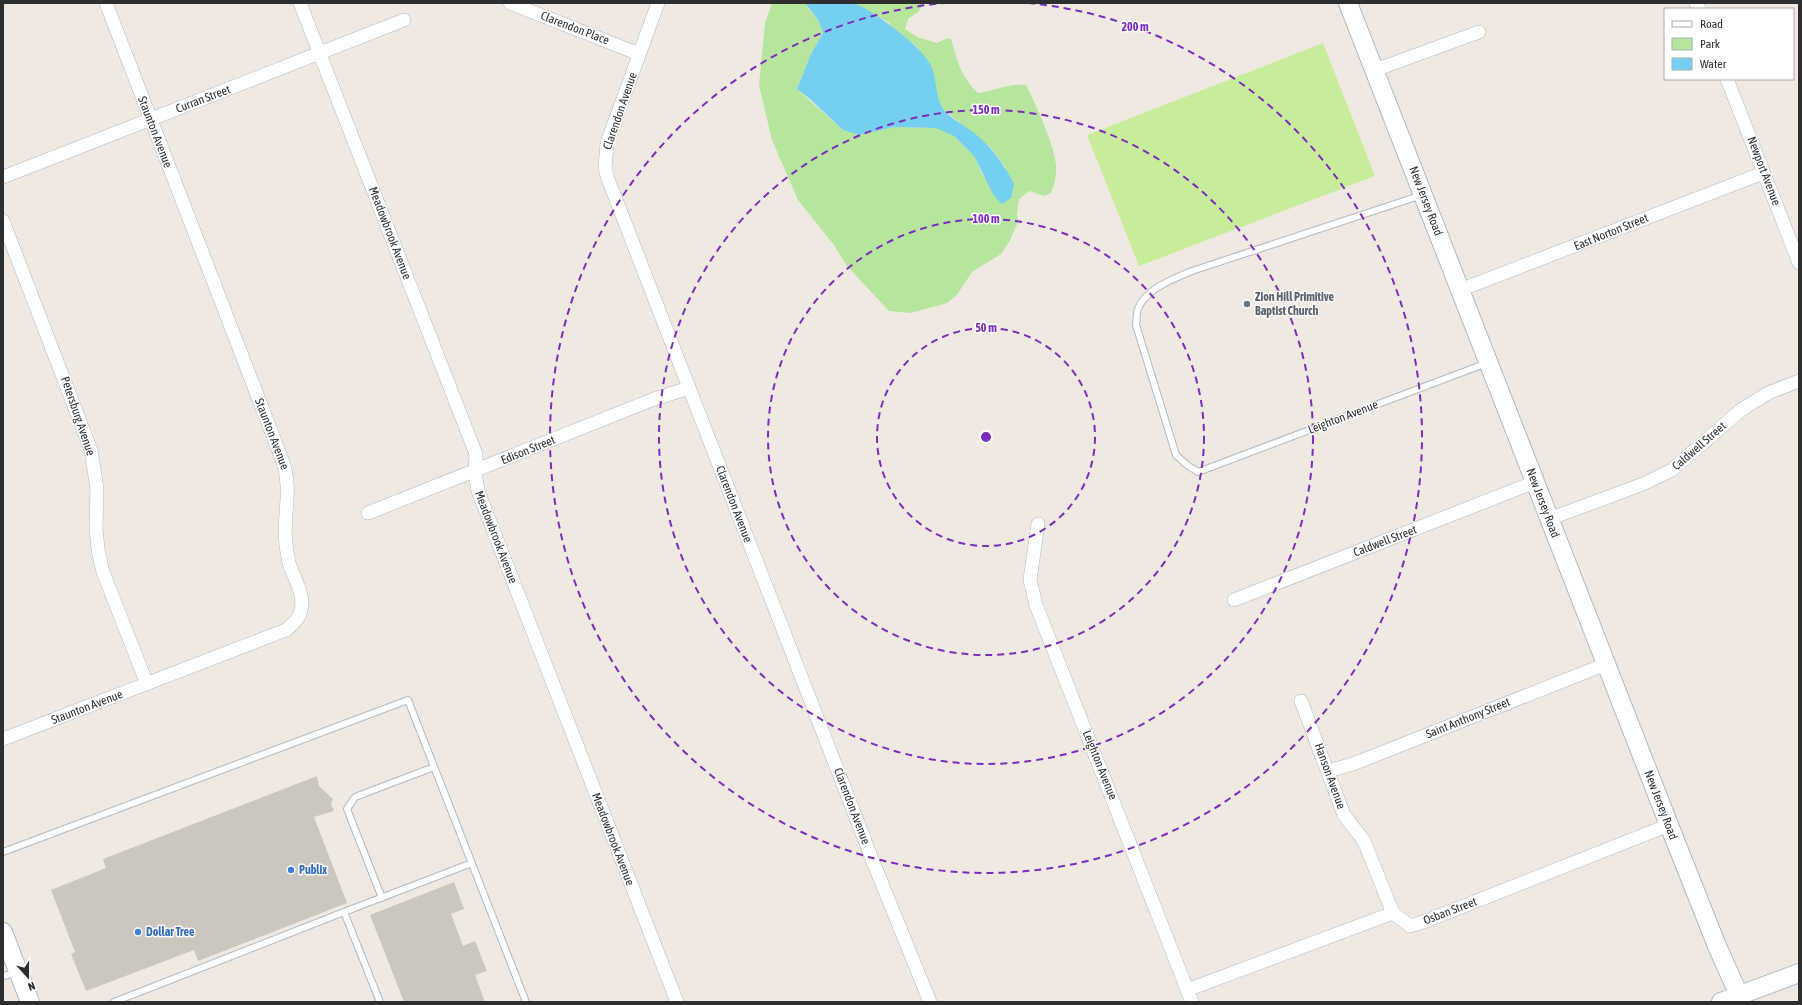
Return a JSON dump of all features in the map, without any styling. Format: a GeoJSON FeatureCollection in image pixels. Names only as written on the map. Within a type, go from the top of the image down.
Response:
{"type":"FeatureCollection","features":[{"type":"Feature","properties":{"kind":"street","name":"Staunton Avenue"},"geometry":{"type":"LineString","coordinates":[[3,739],[286,630],[296,621],[301,610],[302,596],[289,564],[286,544],[285,525],[289,494],[288,476],[106,3]]}},
{"type":"Feature","properties":{"kind":"street","name":"Meadowbrook Avenue"},"geometry":{"type":"LineString","coordinates":[[300,3],[476,454],[475,472],[478,491],[677,1002]]}},
{"type":"Feature","properties":{"kind":"street","name":"Clarendon Place"},"geometry":{"type":"LineString","coordinates":[[510,3],[639,54]]}},
{"type":"Feature","properties":{"kind":"street","name":"Clarendon Avenue"},"geometry":{"type":"LineString","coordinates":[[658,3],[607,143],[605,168],[689,388],[930,1002]]}},
{"type":"Feature","properties":{"kind":"street","name":"New Jersey Road"},"geometry":{"type":"LineString","coordinates":[[1348,3],[1669,825],[1717,946],[1740,999]]}},
{"type":"Feature","properties":{"kind":"street","name":"Curran Street"},"geometry":{"type":"LineString","coordinates":[[3,177],[404,20]]}},
{"type":"Feature","properties":{"kind":"street"},"geometry":{"type":"LineString","coordinates":[[1375,70],[1479,32]]}},
{"type":"Feature","properties":{"kind":"street","name":"Newport Avenue"},"geometry":{"type":"LineString","coordinates":[[1727,80],[1799,263]]}},
{"type":"Feature","properties":{"kind":"street","name":"East Norton Street"},"geometry":{"type":"LineString","coordinates":[[1460,290],[1763,173]]}},
{"type":"Feature","properties":{"kind":"street","name":"Petersburg Avenue"},"geometry":{"type":"LineString","coordinates":[[3,221],[92,450],[97,489],[96,528],[98,550],[103,572],[147,684]]}},
{"type":"Feature","properties":{"kind":"street","name":"Caldwell Street"},"geometry":{"type":"LineString","coordinates":[[1549,519],[1643,484],[1672,470],[1741,410],[1768,393],[1799,381]]}},
{"type":"Feature","properties":{"kind":"street","name":"Edison Street"},"geometry":{"type":"LineString","coordinates":[[368,513],[475,472],[654,399],[689,388]]}},
{"type":"Feature","properties":{"kind":"street","name":"Caldwell Street"},"geometry":{"type":"LineString","coordinates":[[1234,600],[1535,482]]}},
{"type":"Feature","properties":{"kind":"street","name":"Leighton Avenue"},"geometry":{"type":"LineString","coordinates":[[1038,524],[1030,580],[1036,605],[1190,996]]}},
{"type":"Feature","properties":{"kind":"street","name":"Saint Anthony Street"},"geometry":{"type":"LineString","coordinates":[[1328,771],[1353,764],[1606,664]]}},
{"type":"Feature","properties":{"kind":"street","name":"Hanson Avenue"},"geometry":{"type":"LineString","coordinates":[[1301,701],[1344,815],[1364,841],[1393,913]]}},
{"type":"Feature","properties":{"kind":"street","name":"Osban Street"},"geometry":{"type":"LineString","coordinates":[[1393,913],[1410,926],[1669,825]]}},
{"type":"Feature","properties":{"kind":"street"},"geometry":{"type":"LineString","coordinates":[[1190,996],[1393,913]]}},
{"type":"Feature","properties":{"kind":"street"},"geometry":{"type":"LineString","coordinates":[[3,932],[11,975],[30,1002]]}},
{"type":"Feature","properties":{"kind":"street"},"geometry":{"type":"LineString","coordinates":[[1721,1002],[1740,999],[1799,973]]}},
{"type":"Feature","properties":{"kind":"lane","name":"Leighton Avenue"},"geometry":{"type":"LineString","coordinates":[[1424,195],[1192,272],[1157,288],[1144,299],[1137,310],[1136,325],[1176,455],[1198,472],[1488,363]]}},
{"type":"Feature","properties":{"kind":"lane"},"geometry":{"type":"LineString","coordinates":[[3,852],[408,700],[526,1002]]}},
{"type":"Feature","properties":{"kind":"lane"},"geometry":{"type":"LineString","coordinates":[[382,898],[347,809],[355,797],[434,767]]}},
{"type":"Feature","properties":{"kind":"lane"},"geometry":{"type":"LineString","coordinates":[[114,1002],[472,863]]}},
{"type":"Feature","properties":{"kind":"lane"},"geometry":{"type":"LineString","coordinates":[[344,912],[380,1002]]}},
{"type":"Feature","properties":{"kind":"green space"},"geometry":{"type":"Polygon","coordinates":[[[772,3],[807,3],[808,8],[818,20],[823,33],[811,54],[797,89],[843,130],[859,135],[894,127],[937,128],[954,136],[974,156],[984,178],[1006,168],[991,148],[945,111],[937,99],[935,83],[918,48],[898,33],[888,22],[853,3],[924,3],[919,11],[908,19],[905,29],[917,37],[937,43],[948,38],[951,39],[963,74],[978,93],[1013,85],[1026,85],[1039,112],[1053,151],[1056,168],[1054,185],[1051,193],[1044,196],[1029,191],[1019,199],[1017,214],[1018,222],[1009,242],[1001,254],[972,272],[957,295],[947,303],[911,313],[889,311],[847,266],[834,245],[798,200],[772,140],[759,85],[765,23],[772,3]]]}},
{"type":"Feature","properties":{"kind":"green space"},"geometry":{"type":"Polygon","coordinates":[[[1323,43],[1375,176],[1139,266],[1087,135],[1323,43]]]}},
{"type":"Feature","properties":{"kind":"water"},"geometry":{"type":"Polygon","coordinates":[[[805,3],[854,3],[873,13],[896,29],[917,48],[930,64],[939,99],[944,110],[986,143],[1006,169],[1014,184],[1011,198],[1002,204],[994,196],[974,156],[954,136],[936,128],[894,127],[859,135],[843,130],[797,89],[811,54],[823,33],[818,20],[805,3]]]}},
{"type":"Feature","properties":{"kind":"building"},"geometry":{"type":"Polygon","coordinates":[[[317,776],[319,786],[333,799],[331,804],[334,811],[314,817],[347,903],[198,961],[194,950],[86,991],[71,954],[75,952],[51,890],[106,868],[103,859],[317,776]]]}},
{"type":"Feature","properties":{"kind":"building"},"geometry":{"type":"Polygon","coordinates":[[[454,882],[464,909],[451,914],[463,946],[475,941],[487,971],[475,975],[485,1002],[404,1002],[370,915],[454,882]]]}},
{"type":"Feature","properties":{"kind":"place","name":"Zion Hill Primitive Baptist Church"},"geometry":{"type":"Point","coordinates":[1247,304]}},
{"type":"Feature","properties":{"kind":"place","name":"Publix"},"geometry":{"type":"Point","coordinates":[291,870]}},
{"type":"Feature","properties":{"kind":"place","name":"Dollar Tree"},"geometry":{"type":"Point","coordinates":[138,932]}}]}
